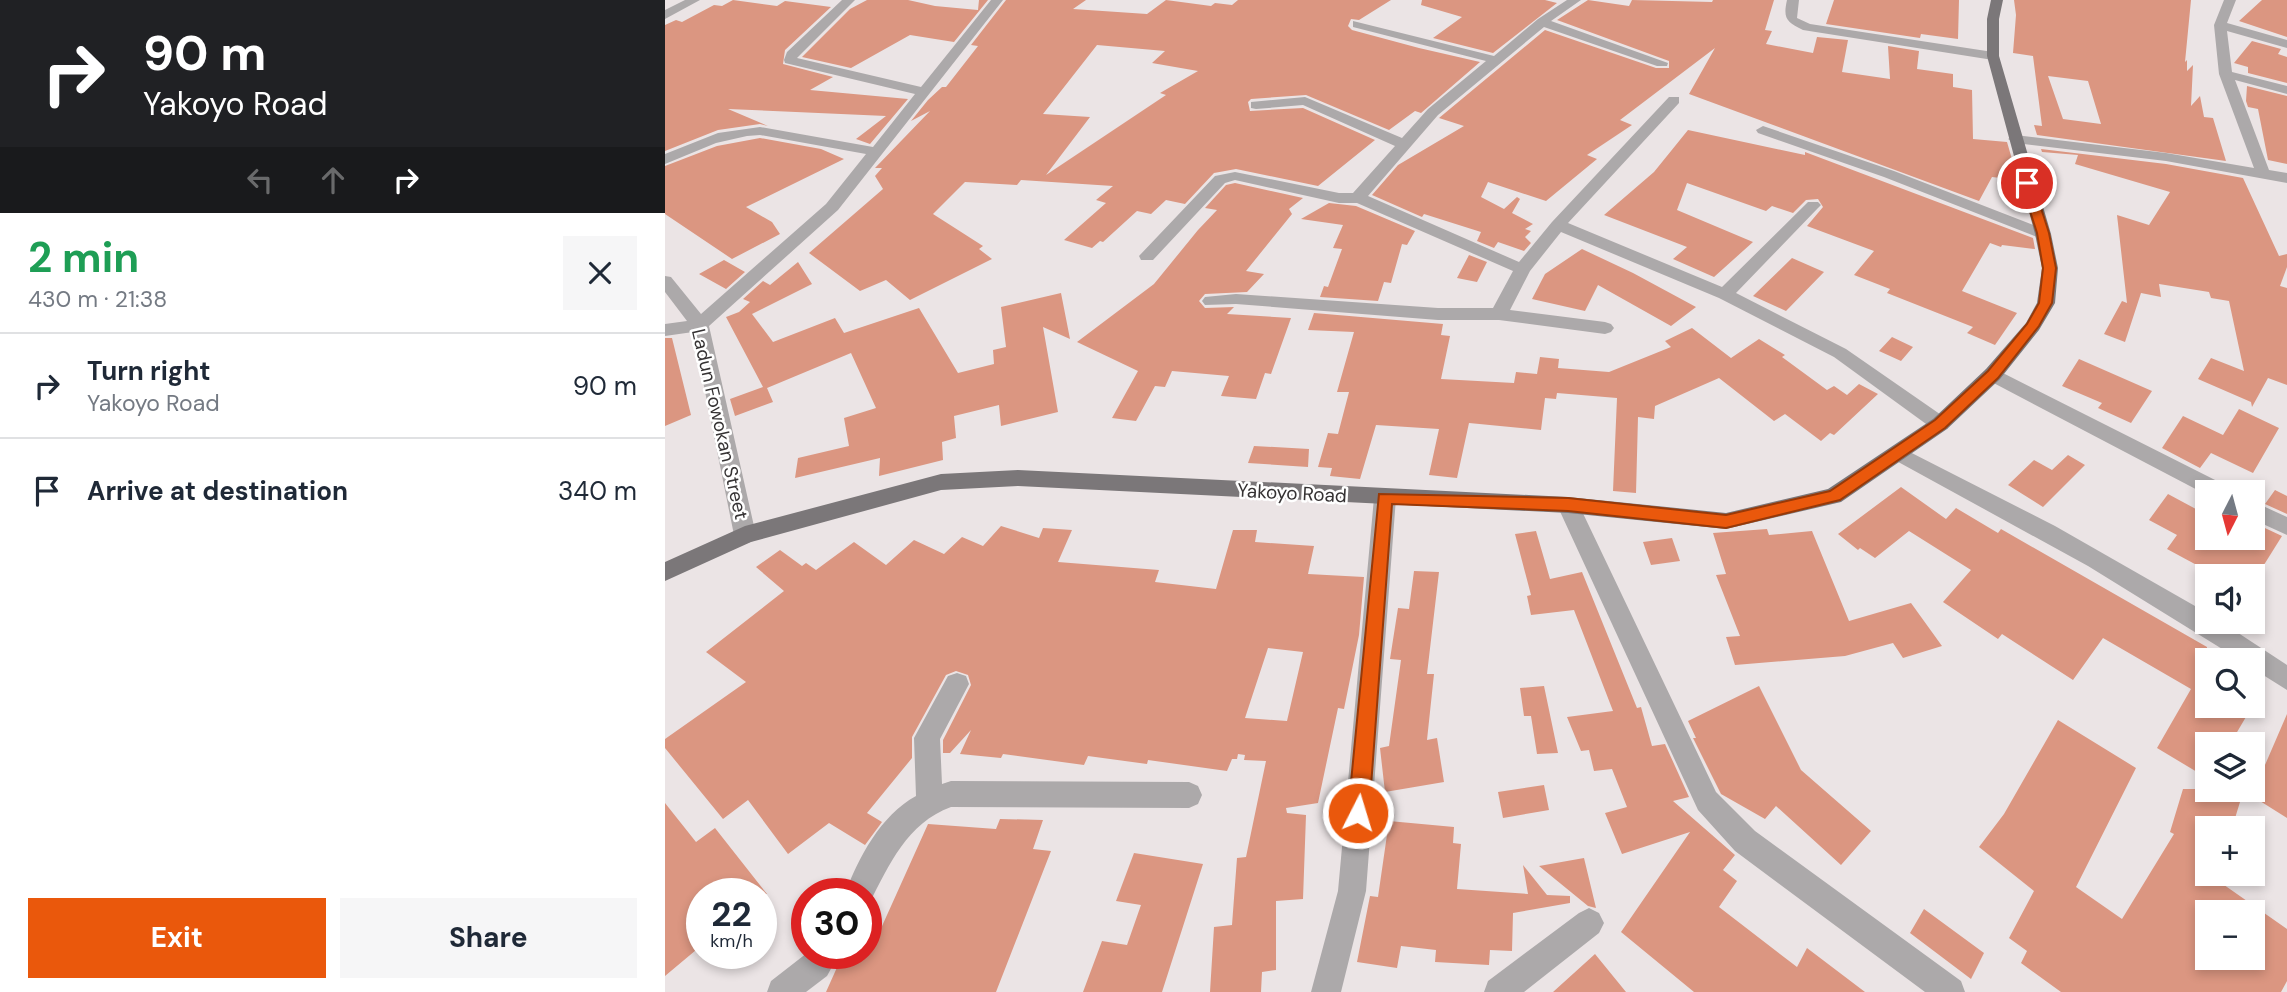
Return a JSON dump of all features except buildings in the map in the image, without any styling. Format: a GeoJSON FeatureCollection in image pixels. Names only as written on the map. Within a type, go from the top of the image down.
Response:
{"type":"FeatureCollection","features":[{"type":"Feature","properties":{"kind":"main road","name":"Yakoyo Road"},"geometry":{"type":"LineString","coordinates":[[665,572],[745,535],[941,482],[1018,478],[1568,505],[1726,522],[1834,496],[1940,424],[1993,374],[2033,326],[2046,303],[2050,268],[2043,233],[1993,56],[1993,19],[1997,0]]}},
{"type":"Feature","properties":{"kind":"street"},"geometry":{"type":"LineString","coordinates":[[665,15],[694,0]]}},
{"type":"Feature","properties":{"kind":"street"},"geometry":{"type":"LineString","coordinates":[[849,0],[790,55],[790,60],[925,92]]}},
{"type":"Feature","properties":{"kind":"street"},"geometry":{"type":"LineString","coordinates":[[665,330],[701,325],[832,207],[997,0]]}},
{"type":"Feature","properties":{"kind":"street"},"geometry":{"type":"LineString","coordinates":[[1359,198],[1362,191],[1433,112],[1542,22],[1575,0]]}},
{"type":"Feature","properties":{"kind":"street"},"geometry":{"type":"LineString","coordinates":[[1793,0],[1790,15],[1792,20],[1807,27],[1993,56]]}},
{"type":"Feature","properties":{"kind":"street"},"geometry":{"type":"LineString","coordinates":[[2230,0],[2220,25],[2226,74],[2263,173]]}},
{"type":"Feature","properties":{"kind":"street"},"geometry":{"type":"LineString","coordinates":[[1542,22],[1663,63]]}},
{"type":"Feature","properties":{"kind":"street"},"geometry":{"type":"LineString","coordinates":[[1357,24],[1496,60]]}},
{"type":"Feature","properties":{"kind":"street"},"geometry":{"type":"LineString","coordinates":[[2220,25],[2287,44]]}},
{"type":"Feature","properties":{"kind":"street"},"geometry":{"type":"LineString","coordinates":[[2226,74],[2287,90]]}},
{"type":"Feature","properties":{"kind":"street"},"geometry":{"type":"LineString","coordinates":[[1499,314],[1522,269],[1558,225],[1674,100]]}},
{"type":"Feature","properties":{"kind":"street"},"geometry":{"type":"LineString","coordinates":[[1256,105],[1305,101],[1403,144]]}},
{"type":"Feature","properties":{"kind":"street"},"geometry":{"type":"LineString","coordinates":[[1763,130],[1889,174],[2043,233]]}},
{"type":"Feature","properties":{"kind":"street"},"geometry":{"type":"LineString","coordinates":[[665,160],[699,144],[742,131],[760,131],[878,152]]}},
{"type":"Feature","properties":{"kind":"street"},"geometry":{"type":"LineString","coordinates":[[2015,139],[2166,157],[2287,178]]}},
{"type":"Feature","properties":{"kind":"street"},"geometry":{"type":"LineString","coordinates":[[1147,256],[1220,179],[1235,176],[1339,198],[1359,198],[1522,269]]}},
{"type":"Feature","properties":{"kind":"street"},"geometry":{"type":"LineString","coordinates":[[1725,294],[1813,205]]}},
{"type":"Feature","properties":{"kind":"street"},"geometry":{"type":"LineString","coordinates":[[1558,225],[1725,294],[1840,353],[1940,424]]}},
{"type":"Feature","properties":{"kind":"street","name":"Ladun Fowokan Street"},"geometry":{"type":"LineString","coordinates":[[665,281],[701,325],[745,535]]}},
{"type":"Feature","properties":{"kind":"street"},"geometry":{"type":"LineString","coordinates":[[1211,301],[1236,299],[1438,314],[1499,314],[1605,328]]}},
{"type":"Feature","properties":{"kind":"street"},"geometry":{"type":"LineString","coordinates":[[1993,374],[2197,480]]}},
{"type":"Feature","properties":{"kind":"street"},"geometry":{"type":"LineString","coordinates":[[1898,453],[2142,584],[2247,650],[2287,679]]}},
{"type":"Feature","properties":{"kind":"street"},"geometry":{"type":"LineString","coordinates":[[1326,992],[1352,891],[1385,498]]}},
{"type":"Feature","properties":{"kind":"street"},"geometry":{"type":"LineString","coordinates":[[1568,505],[1707,802],[1745,841],[1950,992]]}},
{"type":"Feature","properties":{"kind":"street"},"geometry":{"type":"LineString","coordinates":[[2265,516],[2287,527]]}},
{"type":"Feature","properties":{"kind":"street"},"geometry":{"type":"LineString","coordinates":[[929,800],[927,738],[957,684]]}},
{"type":"Feature","properties":{"kind":"street"},"geometry":{"type":"LineString","coordinates":[[868,878],[888,840],[909,814],[929,800],[951,794],[1189,795]]}},
{"type":"Feature","properties":{"kind":"street"},"geometry":{"type":"LineString","coordinates":[[1499,992],[1589,923]]}},
{"type":"Feature","properties":{"kind":"street"},"geometry":{"type":"LineString","coordinates":[[782,992],[811,969]]}},
{"type":"Feature","properties":{"kind":"route"},"geometry":{"type":"LineString","coordinates":[[1358,813],[1385,498],[1568,505],[1726,522],[1834,496],[1940,424],[1993,374],[2033,326],[2046,303],[2050,268],[2043,233],[2027,183]]}}]}
